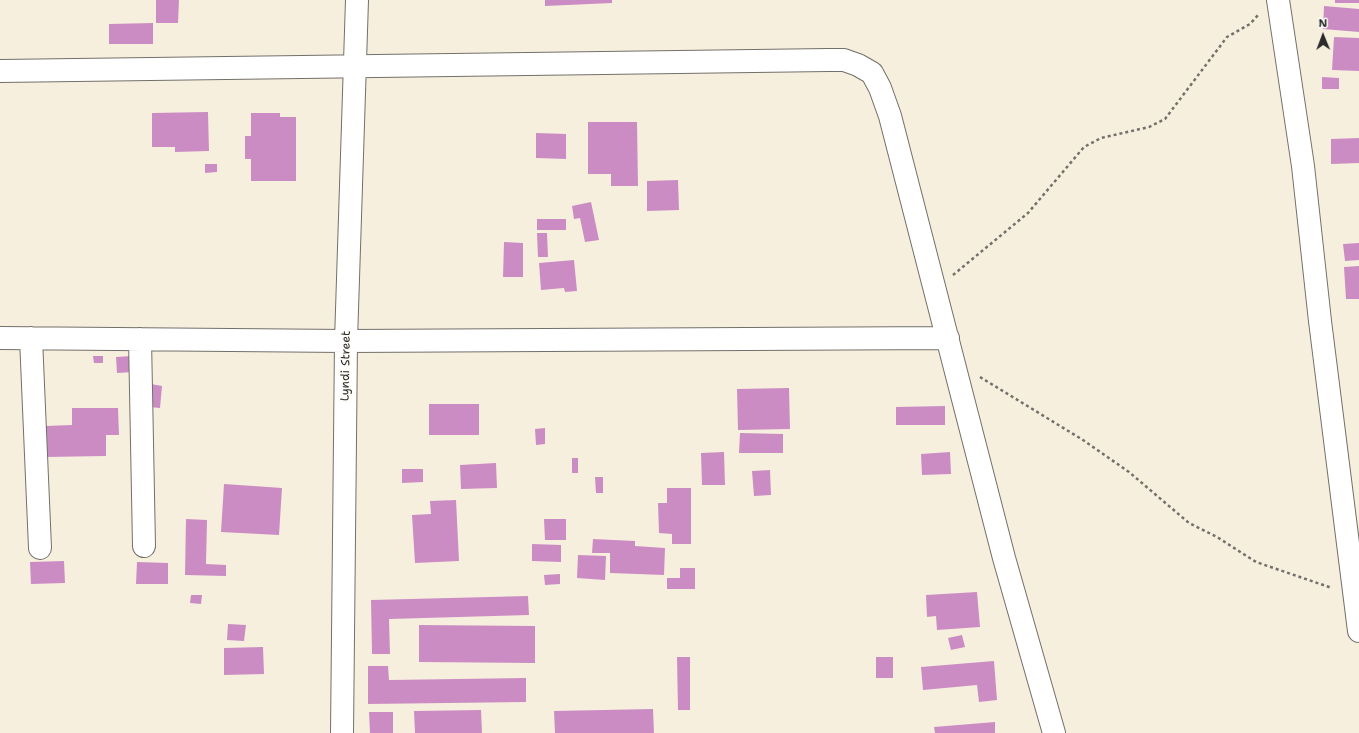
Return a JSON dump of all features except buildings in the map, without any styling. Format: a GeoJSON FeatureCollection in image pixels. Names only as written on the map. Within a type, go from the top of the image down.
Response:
{"type":"FeatureCollection","features":[{"type":"Feature","properties":{"kind":"street","name":"Lyndi Street"},"geometry":{"type":"LineString","coordinates":[[342,733],[346,341],[357,0]]}},
{"type":"Feature","properties":{"kind":"street"},"geometry":{"type":"LineString","coordinates":[[1270,5],[1303,166],[1320,321],[1359,631]]}},
{"type":"Feature","properties":{"kind":"street"},"geometry":{"type":"LineString","coordinates":[[0,71],[844,60],[858,65],[872,73],[880,88],[890,116],[1004,558],[1054,733]]}},
{"type":"Feature","properties":{"kind":"street"},"geometry":{"type":"LineString","coordinates":[[0,338],[346,341],[948,338]]}},
{"type":"Feature","properties":{"kind":"street"},"geometry":{"type":"LineString","coordinates":[[31,338],[40,548]]}},
{"type":"Feature","properties":{"kind":"street"},"geometry":{"type":"LineString","coordinates":[[140,339],[144,546]]}},
{"type":"Feature","properties":{"kind":"path"},"geometry":{"type":"LineString","coordinates":[[935,289],[1028,213],[1084,147],[1102,138],[1149,126],[1165,119],[1227,37],[1250,24],[1270,5]]}},
{"type":"Feature","properties":{"kind":"path"},"geometry":{"type":"LineString","coordinates":[[954,362],[1089,445],[1129,472],[1183,519],[1217,537],[1248,558],[1354,596]]}}]}
